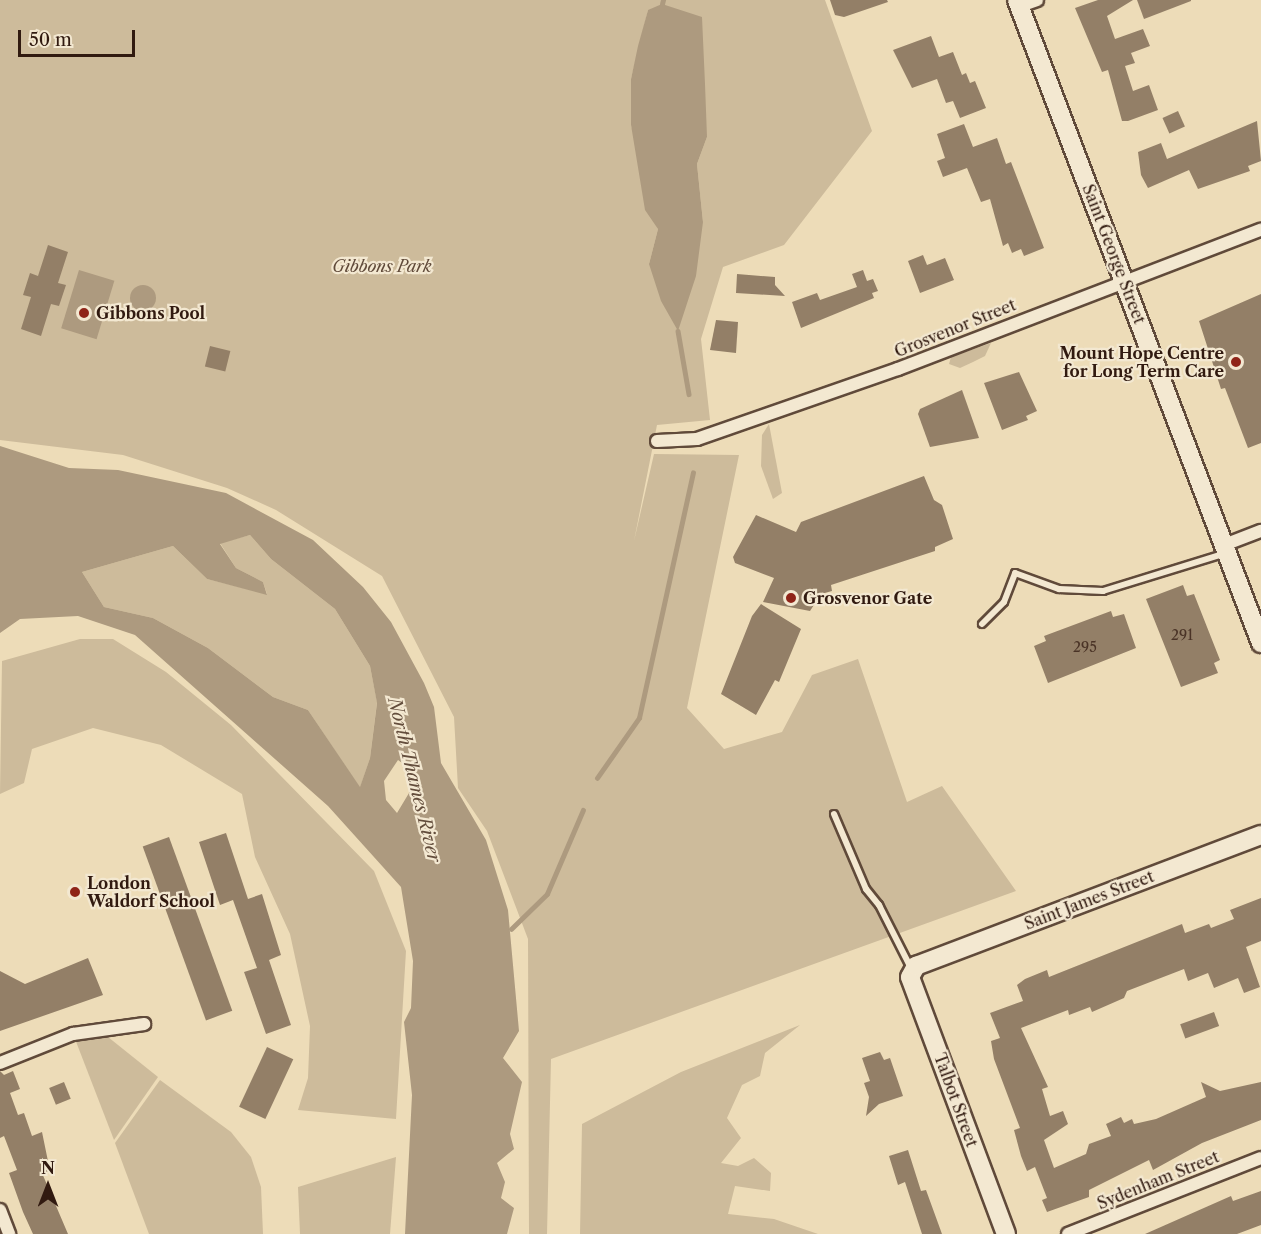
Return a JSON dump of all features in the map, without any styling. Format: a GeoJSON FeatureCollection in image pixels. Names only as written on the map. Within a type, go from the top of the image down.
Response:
{"type":"FeatureCollection","features":[{"type":"Feature","properties":{"kind":"street","name":"Saint George Street"},"geometry":{"type":"LineString","coordinates":[[1025,2],[1123,280],[1261,643]]}},
{"type":"Feature","properties":{"kind":"street","name":"Grosvenor Street"},"geometry":{"type":"LineString","coordinates":[[657,441],[697,439],[928,357],[1123,280],[1261,230]]}},
{"type":"Feature","properties":{"kind":"street"},"geometry":{"type":"LineString","coordinates":[[1225,549],[1261,531]]}},
{"type":"Feature","properties":{"kind":"street","name":"Saint James Street"},"geometry":{"type":"LineString","coordinates":[[914,969],[1261,835]]}},
{"type":"Feature","properties":{"kind":"street","name":"Talbot Street"},"geometry":{"type":"LineString","coordinates":[[914,969],[910,977],[1006,1234]]}},
{"type":"Feature","properties":{"kind":"street"},"geometry":{"type":"LineString","coordinates":[[0,1063],[73,1034],[144,1024]]}},
{"type":"Feature","properties":{"kind":"street","name":"Sydenham Street"},"geometry":{"type":"LineString","coordinates":[[1068,1234],[1261,1158]]}},
{"type":"Feature","properties":{"kind":"street"},"geometry":{"type":"LineString","coordinates":[[0,1210],[9,1234]]}},
{"type":"Feature","properties":{"kind":"lane"},"geometry":{"type":"LineString","coordinates":[[982,624],[1004,602],[1015,573],[1059,589],[1103,591],[1225,549]]}},
{"type":"Feature","properties":{"kind":"lane"},"geometry":{"type":"LineString","coordinates":[[834,814],[866,889],[883,912],[914,969]]}},
{"type":"Feature","properties":{"kind":"green space","name":"Gibbons Park"},"geometry":{"type":"Polygon","coordinates":[[[0,0],[825,0],[872,131],[784,245],[723,267],[701,339],[710,420],[657,425],[634,541],[654,454],[739,455],[687,708],[724,749],[782,732],[812,675],[858,659],[907,802],[942,786],[1016,891],[551,1059],[547,1234],[529,1234],[528,939],[487,831],[458,788],[454,717],[382,576],[276,510],[227,488],[123,455],[0,440],[0,0]],[[648,10],[631,79],[631,125],[658,229],[649,264],[703,222],[697,164],[707,137],[648,10]]]}},
{"type":"Feature","properties":{"kind":"green space"},"geometry":{"type":"Polygon","coordinates":[[[991,343],[985,356],[973,362],[960,368],[949,364],[951,357],[991,343]]]}},
{"type":"Feature","properties":{"kind":"green space"},"geometry":{"type":"Polygon","coordinates":[[[769,424],[782,493],[773,499],[761,466],[762,435],[769,424]]]}},
{"type":"Feature","properties":{"kind":"green space"},"geometry":{"type":"Polygon","coordinates":[[[250,535],[271,559],[335,609],[370,666],[377,702],[370,758],[360,788],[308,710],[273,697],[208,648],[153,618],[104,607],[82,572],[173,546],[207,579],[267,594],[263,582],[236,568],[220,543],[250,535]]]}},
{"type":"Feature","properties":{"kind":"green space"},"geometry":{"type":"Polygon","coordinates":[[[80,639],[113,639],[166,672],[231,725],[374,871],[406,951],[396,1119],[298,1110],[308,1078],[310,1026],[290,934],[255,857],[242,794],[161,745],[93,728],[32,749],[24,783],[0,794],[2,661],[80,639]]]}},
{"type":"Feature","properties":{"kind":"green space"},"geometry":{"type":"Polygon","coordinates":[[[800,1025],[765,1053],[760,1076],[742,1085],[727,1118],[741,1138],[721,1163],[738,1166],[754,1158],[771,1173],[770,1191],[735,1186],[728,1214],[774,1219],[818,1234],[580,1234],[582,1124],[681,1072],[800,1025]]]}},
{"type":"Feature","properties":{"kind":"green space"},"geometry":{"type":"Polygon","coordinates":[[[108,1037],[158,1077],[114,1140],[75,1039],[108,1037]]]}},
{"type":"Feature","properties":{"kind":"green space"},"geometry":{"type":"Polygon","coordinates":[[[160,1080],[231,1132],[251,1157],[261,1187],[263,1234],[149,1234],[115,1143],[160,1080]]]}},
{"type":"Feature","properties":{"kind":"green space"},"geometry":{"type":"Polygon","coordinates":[[[396,1157],[390,1234],[300,1234],[298,1187],[396,1157]]]}},
{"type":"Feature","properties":{"kind":"water"},"geometry":{"type":"Polygon","coordinates":[[[662,4],[702,17],[707,137],[697,164],[703,222],[696,276],[678,331],[661,301],[649,264],[658,229],[645,210],[631,125],[631,79],[638,46],[648,10],[662,4]]]}},
{"type":"Feature","properties":{"kind":"water","name":"Gibbons Pool"},"geometry":{"type":"Polygon","coordinates":[[[79,270],[114,281],[97,339],[61,328],[79,270]]]}},
{"type":"Feature","properties":{"kind":"water"},"geometry":{"type":"Polygon","coordinates":[[[143,285],[152,289],[156,298],[152,307],[143,311],[134,307],[130,298],[134,289],[143,285]]]}},
{"type":"Feature","properties":{"kind":"water","name":"North Thames River"},"geometry":{"type":"Polygon","coordinates":[[[0,446],[69,468],[118,470],[226,493],[313,540],[363,587],[391,622],[424,683],[434,707],[441,763],[486,840],[508,910],[519,1031],[503,1058],[522,1082],[510,1134],[514,1149],[497,1163],[505,1182],[501,1198],[514,1208],[507,1234],[405,1234],[412,1095],[404,1022],[411,1008],[413,961],[401,887],[328,806],[135,635],[78,616],[20,619],[0,633],[0,446]],[[250,535],[220,544],[236,568],[263,582],[267,595],[207,579],[173,546],[82,572],[104,607],[153,618],[208,648],[273,697],[308,710],[360,787],[370,758],[377,703],[370,666],[335,609],[271,559],[250,535]],[[398,760],[384,781],[386,800],[397,813],[412,788],[405,765],[398,760]]]}},
{"type":"Feature","properties":{"kind":"building"},"geometry":{"type":"Polygon","coordinates":[[[830,0],[887,0],[888,2],[844,17],[835,15],[830,0]]]}},
{"type":"Feature","properties":{"kind":"building"},"geometry":{"type":"Polygon","coordinates":[[[1098,0],[1133,0],[1107,16],[1115,39],[1143,29],[1150,46],[1131,53],[1135,63],[1125,66],[1133,91],[1149,85],[1158,110],[1122,121],[1108,70],[1102,72],[1075,8],[1098,0]]]}},
{"type":"Feature","properties":{"kind":"building"},"geometry":{"type":"Polygon","coordinates":[[[1137,0],[1191,0],[1191,1],[1144,19],[1137,0]]]}},
{"type":"Feature","properties":{"kind":"building"},"geometry":{"type":"Polygon","coordinates":[[[931,36],[939,57],[953,52],[962,75],[966,73],[970,83],[975,81],[986,108],[960,118],[953,101],[946,103],[937,79],[912,88],[893,50],[931,36]]]}},
{"type":"Feature","properties":{"kind":"building"},"geometry":{"type":"Polygon","coordinates":[[[1178,111],[1185,127],[1169,133],[1162,118],[1178,111]]]}},
{"type":"Feature","properties":{"kind":"building"},"geometry":{"type":"Polygon","coordinates":[[[1257,121],[1261,161],[1248,166],[1250,171],[1198,189],[1189,170],[1148,188],[1141,175],[1138,152],[1161,143],[1167,159],[1257,121]]]}},
{"type":"Feature","properties":{"kind":"building"},"geometry":{"type":"Polygon","coordinates":[[[964,124],[973,147],[997,138],[1006,164],[1011,162],[1044,248],[1024,256],[1021,249],[1012,253],[1008,243],[1003,246],[990,199],[981,202],[967,168],[943,177],[937,161],[945,158],[937,134],[964,124]]]}},
{"type":"Feature","properties":{"kind":"building"},"geometry":{"type":"Polygon","coordinates":[[[48,245],[68,252],[58,283],[66,285],[59,306],[51,304],[41,336],[21,329],[31,297],[23,295],[30,273],[38,276],[48,245]]]}},
{"type":"Feature","properties":{"kind":"building"},"geometry":{"type":"Polygon","coordinates":[[[923,255],[927,265],[945,258],[954,280],[920,293],[908,261],[923,255]]]}},
{"type":"Feature","properties":{"kind":"building"},"geometry":{"type":"Polygon","coordinates":[[[863,270],[867,281],[873,279],[878,291],[872,293],[874,298],[801,328],[792,302],[817,293],[820,300],[857,287],[852,274],[863,270]]]}},
{"type":"Feature","properties":{"kind":"building"},"geometry":{"type":"Polygon","coordinates":[[[737,274],[775,277],[775,285],[785,296],[736,293],[737,274]]]}},
{"type":"Feature","properties":{"kind":"building","name":"Mount Hope Centre for Long Term Care"},"geometry":{"type":"Polygon","coordinates":[[[1261,294],[1261,443],[1248,448],[1225,388],[1221,389],[1199,321],[1261,294]]]}},
{"type":"Feature","properties":{"kind":"building"},"geometry":{"type":"Polygon","coordinates":[[[716,320],[738,322],[736,353],[710,350],[716,320]]]}},
{"type":"Feature","properties":{"kind":"building"},"geometry":{"type":"Polygon","coordinates":[[[210,346],[230,351],[225,371],[205,366],[210,346]]]}},
{"type":"Feature","properties":{"kind":"building"},"geometry":{"type":"Polygon","coordinates":[[[1019,372],[1037,411],[1026,416],[1028,420],[1002,430],[984,383],[1019,372]]]}},
{"type":"Feature","properties":{"kind":"building"},"geometry":{"type":"Polygon","coordinates":[[[962,390],[979,438],[930,447],[918,414],[920,409],[962,390]]]}},
{"type":"Feature","properties":{"kind":"building","name":"Grosvenor Gate"},"geometry":{"type":"Polygon","coordinates":[[[924,476],[934,500],[942,505],[953,539],[935,547],[935,551],[831,585],[832,591],[821,594],[810,611],[763,602],[774,578],[735,563],[733,557],[756,515],[796,532],[801,522],[924,476]]]}},
{"type":"Feature","properties":{"kind":"building"},"geometry":{"type":"Polygon","coordinates":[[[1183,585],[1187,596],[1194,594],[1220,660],[1214,663],[1218,673],[1181,687],[1146,599],[1183,585]]]}},
{"type":"Feature","properties":{"kind":"building"},"geometry":{"type":"Polygon","coordinates":[[[761,604],[801,629],[779,682],[775,680],[756,715],[721,694],[752,616],[761,604]]]}},
{"type":"Feature","properties":{"kind":"building"},"geometry":{"type":"Polygon","coordinates":[[[1111,611],[1113,617],[1124,614],[1136,648],[1048,683],[1034,646],[1046,641],[1044,636],[1111,611]]]}},
{"type":"Feature","properties":{"kind":"building"},"geometry":{"type":"Polygon","coordinates":[[[226,833],[248,899],[262,894],[281,955],[269,960],[291,1025],[266,1034],[244,972],[257,968],[233,900],[220,905],[199,842],[226,833]]]}},
{"type":"Feature","properties":{"kind":"building"},"geometry":{"type":"Polygon","coordinates":[[[169,837],[232,1011],[206,1020],[143,847],[169,837]]]}},
{"type":"Feature","properties":{"kind":"building"},"geometry":{"type":"Polygon","coordinates":[[[1261,898],[1261,941],[1246,947],[1260,987],[1244,993],[1238,978],[1214,988],[1208,973],[1188,981],[1184,969],[1127,991],[1124,998],[1092,1012],[1090,1007],[1069,1015],[1068,1010],[1021,1028],[1048,1087],[1042,1089],[1050,1116],[1063,1111],[1068,1124],[1044,1140],[1054,1168],[1086,1154],[1089,1144],[1111,1136],[1106,1124],[1121,1117],[1124,1123],[1132,1119],[1134,1124],[1156,1119],[1206,1097],[1201,1082],[1220,1091],[1261,1082],[1261,1120],[1202,1143],[1153,1170],[1149,1160],[1089,1190],[1089,1197],[1047,1212],[1042,1200],[1047,1198],[1035,1167],[1027,1171],[1021,1156],[1014,1130],[1020,1128],[994,1059],[991,1041],[1000,1038],[990,1013],[1023,1001],[1017,985],[1025,979],[1047,970],[1049,977],[1182,924],[1185,933],[1209,924],[1211,928],[1234,919],[1230,910],[1261,898]]]}},
{"type":"Feature","properties":{"kind":"building"},"geometry":{"type":"Polygon","coordinates":[[[88,958],[103,995],[0,1031],[0,971],[25,984],[88,958]]]}},
{"type":"Feature","properties":{"kind":"building"},"geometry":{"type":"Polygon","coordinates":[[[1214,1012],[1219,1026],[1185,1038],[1180,1024],[1214,1012]]]}},
{"type":"Feature","properties":{"kind":"building"},"geometry":{"type":"Polygon","coordinates":[[[267,1047],[293,1059],[265,1119],[239,1107],[267,1047]]]}},
{"type":"Feature","properties":{"kind":"building"},"geometry":{"type":"Polygon","coordinates":[[[880,1052],[884,1060],[890,1058],[903,1096],[879,1104],[866,1116],[869,1097],[864,1083],[870,1081],[862,1058],[880,1052]]]}},
{"type":"Feature","properties":{"kind":"building"},"geometry":{"type":"Polygon","coordinates":[[[0,1071],[4,1075],[13,1071],[20,1089],[10,1093],[18,1115],[24,1113],[32,1136],[42,1132],[50,1171],[42,1173],[68,1234],[33,1234],[23,1212],[9,1173],[17,1170],[4,1136],[0,1138],[0,1071]]]}},
{"type":"Feature","properties":{"kind":"building"},"geometry":{"type":"Polygon","coordinates":[[[64,1082],[71,1099],[56,1105],[49,1088],[64,1082]]]}},
{"type":"Feature","properties":{"kind":"building"},"geometry":{"type":"Polygon","coordinates":[[[908,1150],[921,1191],[926,1190],[942,1234],[922,1234],[905,1182],[898,1185],[889,1156],[908,1150]]]}},
{"type":"Feature","properties":{"kind":"building"},"geometry":{"type":"Polygon","coordinates":[[[1261,1191],[1261,1225],[1237,1234],[1145,1234],[1231,1196],[1233,1201],[1261,1191]]]}},
{"type":"Feature","properties":{"kind":"waterway"},"geometry":{"type":"LineString","coordinates":[[662,4],[663,0]]}},
{"type":"Feature","properties":{"kind":"waterway"},"geometry":{"type":"LineString","coordinates":[[678,331],[689,394]]}},
{"type":"Feature","properties":{"kind":"waterway"},"geometry":{"type":"LineString","coordinates":[[597,778],[639,718],[693,473]]}},
{"type":"Feature","properties":{"kind":"waterway"},"geometry":{"type":"LineString","coordinates":[[511,929],[547,894],[583,810]]}},
{"type":"Feature","properties":{"kind":"place","name":"Gibbons Pool"},"geometry":{"type":"Point","coordinates":[84,313]}},
{"type":"Feature","properties":{"kind":"place","name":"Mount Hope Centre for Long Term Care"},"geometry":{"type":"Point","coordinates":[1236,362]}},
{"type":"Feature","properties":{"kind":"place","name":"Grosvenor Gate"},"geometry":{"type":"Point","coordinates":[791,598]}},
{"type":"Feature","properties":{"kind":"place","name":"London Waldorf School"},"geometry":{"type":"Point","coordinates":[75,892]}}]}
